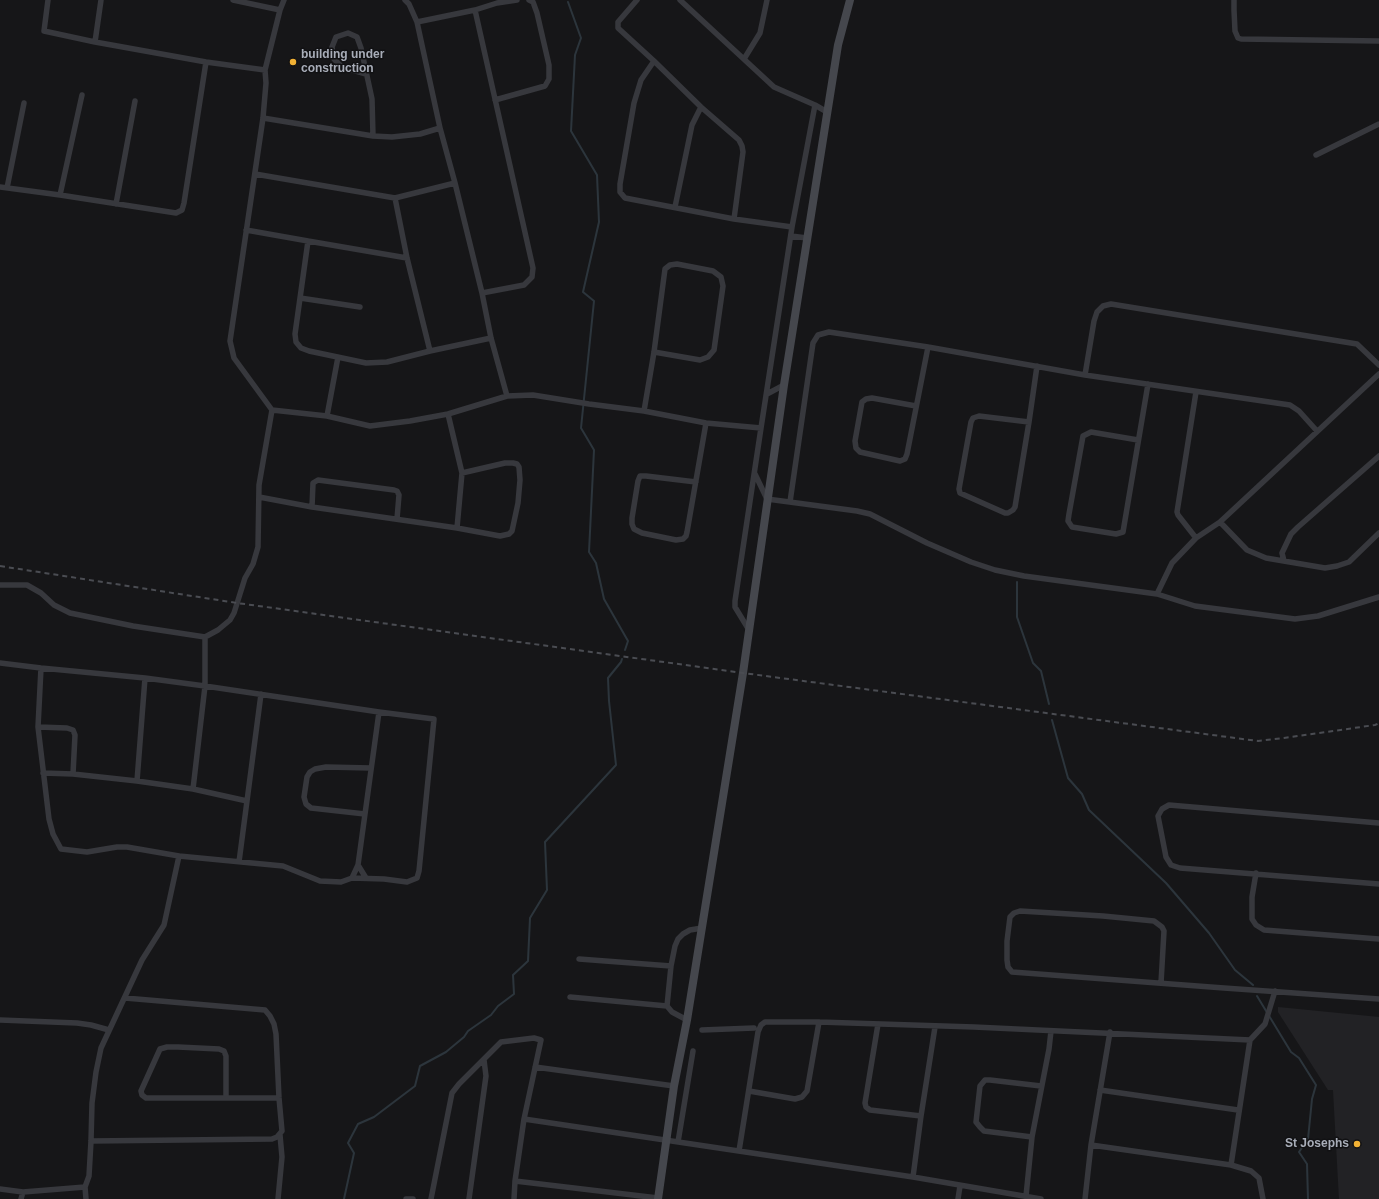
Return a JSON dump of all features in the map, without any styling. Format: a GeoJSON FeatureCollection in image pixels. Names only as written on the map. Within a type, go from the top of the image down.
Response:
{"type":"FeatureCollection","features":[{"type":"Feature","properties":{"kind":"street"},"geometry":{"type":"LineString","coordinates":[[48,0],[44,31],[95,42],[206,62],[265,70]]}},
{"type":"Feature","properties":{"kind":"street"},"geometry":{"type":"LineString","coordinates":[[95,42],[101,0]]}},
{"type":"Feature","properties":{"kind":"street"},"geometry":{"type":"LineString","coordinates":[[233,0],[280,10]]}},
{"type":"Feature","properties":{"kind":"street"},"geometry":{"type":"LineString","coordinates":[[0,585],[27,585],[41,593],[54,605],[70,613],[133,626],[205,637],[218,630],[230,620],[234,613],[245,578],[253,564],[258,547],[259,485],[272,410],[234,358],[230,341],[263,118],[266,83],[265,70],[280,10],[284,0]]}},
{"type":"Feature","properties":{"kind":"street"},"geometry":{"type":"LineString","coordinates":[[404,0],[409,4],[417,22],[440,128],[482,293],[491,338],[507,396]]}},
{"type":"Feature","properties":{"kind":"street"},"geometry":{"type":"LineString","coordinates":[[417,22],[475,10],[497,3],[517,0]]}},
{"type":"Feature","properties":{"kind":"street"},"geometry":{"type":"LineString","coordinates":[[495,100],[545,86],[550,79],[549,65],[536,13],[533,2],[529,0]]}},
{"type":"Feature","properties":{"kind":"street"},"geometry":{"type":"LineString","coordinates":[[637,0],[618,22],[618,28],[701,107],[739,140],[742,146],[743,152],[734,219]]}},
{"type":"Feature","properties":{"kind":"street"},"geometry":{"type":"LineString","coordinates":[[680,0],[774,87],[828,112]]}},
{"type":"Feature","properties":{"kind":"street"},"geometry":{"type":"LineString","coordinates":[[744,60],[760,33],[766,0]]}},
{"type":"Feature","properties":{"kind":"street"},"geometry":{"type":"LineString","coordinates":[[515,1181],[637,1197],[658,1198],[674,1086],[687,1020],[749,630],[767,499],[807,238],[838,45],[850,0]]}},
{"type":"Feature","properties":{"kind":"street"},"geometry":{"type":"LineString","coordinates":[[1234,0],[1235,31],[1238,38],[1241,39],[1379,41]]}},
{"type":"Feature","properties":{"kind":"street"},"geometry":{"type":"LineString","coordinates":[[475,10],[533,268],[532,277],[524,285],[482,293]]}},
{"type":"Feature","properties":{"kind":"street"},"geometry":{"type":"LineString","coordinates":[[366,74],[342,67],[334,59],[332,47],[336,37],[348,33],[357,37],[361,48],[372,99],[373,136]]}},
{"type":"Feature","properties":{"kind":"street"},"geometry":{"type":"LineString","coordinates":[[654,61],[641,80],[634,103],[620,184],[620,192],[625,198],[734,219],[792,227]]}},
{"type":"Feature","properties":{"kind":"street"},"geometry":{"type":"LineString","coordinates":[[0,187],[176,213],[182,210],[206,62]]}},
{"type":"Feature","properties":{"kind":"street"},"geometry":{"type":"LineString","coordinates":[[60,195],[82,95]]}},
{"type":"Feature","properties":{"kind":"street"},"geometry":{"type":"LineString","coordinates":[[116,204],[135,101]]}},
{"type":"Feature","properties":{"kind":"street"},"geometry":{"type":"LineString","coordinates":[[7,188],[24,103]]}},
{"type":"Feature","properties":{"kind":"street"},"geometry":{"type":"LineString","coordinates":[[749,630],[735,607],[735,601],[792,227],[815,105]]}},
{"type":"Feature","properties":{"kind":"street"},"geometry":{"type":"LineString","coordinates":[[675,207],[692,125],[701,107]]}},
{"type":"Feature","properties":{"kind":"street"},"geometry":{"type":"LineString","coordinates":[[263,118],[373,136],[392,137],[420,134],[440,128]]}},
{"type":"Feature","properties":{"kind":"street"},"geometry":{"type":"LineString","coordinates":[[1316,155],[1379,124]]}},
{"type":"Feature","properties":{"kind":"street"},"geometry":{"type":"LineString","coordinates":[[255,174],[396,198],[455,183]]}},
{"type":"Feature","properties":{"kind":"street"},"geometry":{"type":"LineString","coordinates":[[396,198],[407,258],[430,351]]}},
{"type":"Feature","properties":{"kind":"street"},"geometry":{"type":"LineString","coordinates":[[246,230],[407,258]]}},
{"type":"Feature","properties":{"kind":"street"},"geometry":{"type":"LineString","coordinates":[[791,236],[807,238]]}},
{"type":"Feature","properties":{"kind":"street"},"geometry":{"type":"LineString","coordinates":[[308,242],[295,334],[296,342],[301,348],[309,351],[366,362],[387,362],[491,338]]}},
{"type":"Feature","properties":{"kind":"street"},"geometry":{"type":"LineString","coordinates":[[644,411],[654,352],[665,269],[670,265],[677,264],[713,271],[721,276],[723,286],[714,350],[708,357],[700,360],[654,352]]}},
{"type":"Feature","properties":{"kind":"street"},"geometry":{"type":"LineString","coordinates":[[300,298],[360,308]]}},
{"type":"Feature","properties":{"kind":"street"},"geometry":{"type":"LineString","coordinates":[[1085,375],[1094,321],[1097,312],[1103,306],[1111,304],[1357,344],[1379,365]]}},
{"type":"Feature","properties":{"kind":"street"},"geometry":{"type":"LineString","coordinates":[[790,502],[813,343],[818,335],[829,332],[928,347],[1085,375],[1290,405],[1299,411],[1317,431]]}},
{"type":"Feature","properties":{"kind":"street"},"geometry":{"type":"LineString","coordinates":[[916,406],[872,398],[866,399],[862,402],[855,442],[856,448],[860,452],[900,461],[905,459],[907,454],[928,347]]}},
{"type":"Feature","properties":{"kind":"street"},"geometry":{"type":"LineString","coordinates":[[327,416],[338,357]]}},
{"type":"Feature","properties":{"kind":"street"},"geometry":{"type":"LineString","coordinates":[[1029,422],[979,416],[973,418],[970,422],[959,489],[960,493],[1005,513],[1013,510],[1015,507],[1029,422],[1038,366]]}},
{"type":"Feature","properties":{"kind":"street"},"geometry":{"type":"LineString","coordinates":[[1157,594],[1172,563],[1196,538],[1220,522],[1379,374]]}},
{"type":"Feature","properties":{"kind":"street"},"geometry":{"type":"LineString","coordinates":[[1138,440],[1091,432],[1084,436],[1068,521],[1072,527],[1116,534],[1122,532],[1148,384]]}},
{"type":"Feature","properties":{"kind":"street"},"geometry":{"type":"LineString","coordinates":[[767,394],[784,385]]}},
{"type":"Feature","properties":{"kind":"street"},"geometry":{"type":"LineString","coordinates":[[1196,392],[1177,512],[1196,538]]}},
{"type":"Feature","properties":{"kind":"street"},"geometry":{"type":"LineString","coordinates":[[272,410],[327,416],[370,426],[448,414],[507,396],[533,395],[580,403],[644,411],[706,423],[761,428]]}},
{"type":"Feature","properties":{"kind":"street"},"geometry":{"type":"LineString","coordinates":[[448,414],[462,473],[457,528]]}},
{"type":"Feature","properties":{"kind":"street"},"geometry":{"type":"LineString","coordinates":[[696,482],[640,476],[632,518],[634,529],[642,533],[676,540],[683,539],[687,532],[696,482],[706,423]]}},
{"type":"Feature","properties":{"kind":"street"},"geometry":{"type":"LineString","coordinates":[[1284,561],[1282,553],[1291,534],[1379,456]]}},
{"type":"Feature","properties":{"kind":"street"},"geometry":{"type":"LineString","coordinates":[[260,497],[312,507],[457,528],[500,536],[509,534],[512,531],[518,503],[520,480],[519,467],[517,464],[505,463],[462,473]]}},
{"type":"Feature","properties":{"kind":"street"},"geometry":{"type":"LineString","coordinates":[[755,474],[767,499]]}},
{"type":"Feature","properties":{"kind":"street"},"geometry":{"type":"LineString","coordinates":[[312,507],[313,483],[318,480],[394,490],[397,491],[399,495],[397,519]]}},
{"type":"Feature","properties":{"kind":"street"},"geometry":{"type":"LineString","coordinates":[[767,499],[870,514],[926,543],[971,562],[995,570],[1024,576],[1157,594],[1195,606],[1295,619],[1318,616],[1379,597]]}},
{"type":"Feature","properties":{"kind":"street"},"geometry":{"type":"LineString","coordinates":[[1220,522],[1247,550],[1266,558],[1325,568],[1338,566],[1349,562],[1379,532]]}},
{"type":"Feature","properties":{"kind":"street"},"geometry":{"type":"LineString","coordinates":[[193,789],[205,686],[205,637]]}},
{"type":"Feature","properties":{"kind":"street"},"geometry":{"type":"LineString","coordinates":[[0,663],[145,678],[434,719],[419,871],[417,878],[407,882],[366,878],[352,878],[341,882],[320,881],[283,866],[179,856],[127,847],[117,847],[88,852],[61,849],[52,834],[38,727],[42,668]]}},
{"type":"Feature","properties":{"kind":"street"},"geometry":{"type":"LineString","coordinates":[[137,781],[145,678]]}},
{"type":"Feature","properties":{"kind":"street"},"geometry":{"type":"LineString","coordinates":[[239,862],[261,694]]}},
{"type":"Feature","properties":{"kind":"street"},"geometry":{"type":"LineString","coordinates":[[352,878],[358,865],[378,712]]}},
{"type":"Feature","properties":{"kind":"street"},"geometry":{"type":"LineString","coordinates":[[38,727],[67,728],[73,730],[75,734],[73,774]]}},
{"type":"Feature","properties":{"kind":"street"},"geometry":{"type":"LineString","coordinates":[[365,814],[311,808],[306,804],[304,797],[307,777],[310,772],[315,769],[326,767],[371,768]]}},
{"type":"Feature","properties":{"kind":"street"},"geometry":{"type":"LineString","coordinates":[[43,773],[73,774],[137,781],[193,789],[248,801]]}},
{"type":"Feature","properties":{"kind":"street"},"geometry":{"type":"LineString","coordinates":[[1379,823],[1169,805],[1162,809],[1158,816],[1166,857],[1171,865],[1180,868],[1379,884]]}},
{"type":"Feature","properties":{"kind":"street"},"geometry":{"type":"LineString","coordinates":[[86,1199],[85,1187],[89,1176],[92,1103],[101,1048],[142,960],[164,925],[179,856]]}},
{"type":"Feature","properties":{"kind":"street"},"geometry":{"type":"LineString","coordinates":[[358,865],[366,878]]}},
{"type":"Feature","properties":{"kind":"street"},"geometry":{"type":"LineString","coordinates":[[1256,873],[1252,897],[1252,919],[1256,925],[1264,930],[1379,939]]}},
{"type":"Feature","properties":{"kind":"street"},"geometry":{"type":"LineString","coordinates":[[1161,983],[1164,932],[1162,927],[1154,921],[1104,916],[1020,912],[1014,913],[1010,917],[1007,941],[1007,960],[1008,967],[1012,972],[1161,983],[1275,991],[1379,999]]}},
{"type":"Feature","properties":{"kind":"street"},"geometry":{"type":"LineString","coordinates":[[687,1020],[672,1012],[668,1006],[670,966],[675,946],[683,934],[690,930],[702,928]]}},
{"type":"Feature","properties":{"kind":"street"},"geometry":{"type":"LineString","coordinates":[[579,959],[670,966]]}},
{"type":"Feature","properties":{"kind":"street"},"geometry":{"type":"LineString","coordinates":[[1231,1165],[1238,1110],[1250,1040],[1265,1024],[1275,991]]}},
{"type":"Feature","properties":{"kind":"street"},"geometry":{"type":"LineString","coordinates":[[570,997],[668,1006]]}},
{"type":"Feature","properties":{"kind":"street"},"geometry":{"type":"LineString","coordinates":[[125,998],[264,1010],[270,1016],[274,1024],[276,1034],[282,1131],[280,1135],[282,1157],[278,1199]]}},
{"type":"Feature","properties":{"kind":"street"},"geometry":{"type":"LineString","coordinates":[[0,1020],[78,1023],[109,1030]]}},
{"type":"Feature","properties":{"kind":"street"},"geometry":{"type":"LineString","coordinates":[[740,1151],[758,1032],[761,1025],[769,1022],[819,1022],[1110,1032],[1250,1040]]}},
{"type":"Feature","properties":{"kind":"street"},"geometry":{"type":"LineString","coordinates":[[749,1091],[795,1099],[802,1097],[807,1091],[819,1022]]}},
{"type":"Feature","properties":{"kind":"street"},"geometry":{"type":"LineString","coordinates":[[878,1024],[865,1103],[866,1108],[870,1110],[921,1116]]}},
{"type":"Feature","properties":{"kind":"street"},"geometry":{"type":"LineString","coordinates":[[913,1177],[935,1027]]}},
{"type":"Feature","properties":{"kind":"street"},"geometry":{"type":"LineString","coordinates":[[702,1030],[754,1028]]}},
{"type":"Feature","properties":{"kind":"street"},"geometry":{"type":"LineString","coordinates":[[1026,1196],[1032,1137],[1049,1049],[1050,1031]]}},
{"type":"Feature","properties":{"kind":"street"},"geometry":{"type":"LineString","coordinates":[[1085,1199],[1100,1090],[1110,1032]]}},
{"type":"Feature","properties":{"kind":"street"},"geometry":{"type":"LineString","coordinates":[[432,1199],[452,1094],[501,1042],[534,1038],[541,1040],[524,1119],[515,1181],[514,1199]]}},
{"type":"Feature","properties":{"kind":"street"},"geometry":{"type":"LineString","coordinates":[[226,1097],[226,1056],[224,1050],[219,1049],[167,1047],[160,1050],[141,1091],[142,1095],[146,1098],[279,1098]]}},
{"type":"Feature","properties":{"kind":"street"},"geometry":{"type":"LineString","coordinates":[[678,1142],[693,1051]]}},
{"type":"Feature","properties":{"kind":"street"},"geometry":{"type":"LineString","coordinates":[[469,1199],[486,1076],[484,1060]]}},
{"type":"Feature","properties":{"kind":"street"},"geometry":{"type":"LineString","coordinates":[[535,1067],[674,1086]]}},
{"type":"Feature","properties":{"kind":"street"},"geometry":{"type":"LineString","coordinates":[[1032,1137],[984,1131],[976,1122],[980,1086],[985,1080],[990,1080],[1041,1086]]}},
{"type":"Feature","properties":{"kind":"street"},"geometry":{"type":"LineString","coordinates":[[1100,1090],[1238,1110]]}},
{"type":"Feature","properties":{"kind":"street"},"geometry":{"type":"LineString","coordinates":[[524,1119],[913,1177],[1041,1199]]}},
{"type":"Feature","properties":{"kind":"street"},"geometry":{"type":"LineString","coordinates":[[91,1141],[272,1139],[280,1135]]}},
{"type":"Feature","properties":{"kind":"street"},"geometry":{"type":"LineString","coordinates":[[1092,1145],[1231,1165],[1251,1171],[1259,1178],[1263,1199]]}},
{"type":"Feature","properties":{"kind":"street"},"geometry":{"type":"LineString","coordinates":[[958,1199],[960,1186]]}},
{"type":"Feature","properties":{"kind":"street"},"geometry":{"type":"LineString","coordinates":[[0,1189],[23,1192],[85,1187]]}},
{"type":"Feature","properties":{"kind":"street"},"geometry":{"type":"LineString","coordinates":[[22,1199],[23,1192]]}},
{"type":"Feature","properties":{"kind":"street"},"geometry":{"type":"LineString","coordinates":[[406,1199],[413,1199]]}},
{"type":"Feature","properties":{"kind":"shaded area","name":"St Josephs"},"geometry":{"type":"Polygon","coordinates":[[[1278,1007],[1379,1017],[1379,1199],[1339,1199],[1333,1090],[1328,1090],[1278,1012],[1278,1007]]]}},
{"type":"Feature","properties":{"kind":"waterway"},"geometry":{"type":"LineString","coordinates":[[568,2],[581,38],[575,55],[571,131],[597,175],[599,222],[583,292],[594,301],[581,428],[594,450],[589,552],[596,563],[604,599],[628,641],[625,650]]}},
{"type":"Feature","properties":{"kind":"waterway"},"geometry":{"type":"LineString","coordinates":[[1017,582],[1017,617],[1033,663],[1041,671],[1049,704]]}},
{"type":"Feature","properties":{"kind":"waterway"},"geometry":{"type":"LineString","coordinates":[[344,1199],[354,1153],[348,1143],[358,1124],[374,1117],[415,1086],[420,1066],[446,1052],[464,1037],[468,1031],[491,1015],[498,1006],[514,994],[513,975],[528,961],[530,918],[547,890],[545,842],[616,765],[608,678],[622,659]]}},
{"type":"Feature","properties":{"kind":"waterway"},"geometry":{"type":"LineString","coordinates":[[1052,720],[1068,778],[1082,794],[1089,810],[1166,883],[1209,933],[1235,970],[1253,985]]}},
{"type":"Feature","properties":{"kind":"waterway"},"geometry":{"type":"LineString","coordinates":[[1257,996],[1291,1052],[1299,1058],[1316,1085],[1312,1099],[1308,1139],[1299,1152],[1307,1164],[1308,1199]]}},
{"type":"Feature","properties":{"kind":"railway"},"geometry":{"type":"LineString","coordinates":[[0,566],[237,603],[743,673],[1258,741],[1375,725],[1379,723]]}},
{"type":"Feature","properties":{"kind":"place","name":"building under construction"},"geometry":{"type":"Point","coordinates":[293,62]}},
{"type":"Feature","properties":{"kind":"place","name":"St Josephs"},"geometry":{"type":"Point","coordinates":[1357,1144]}}]}
